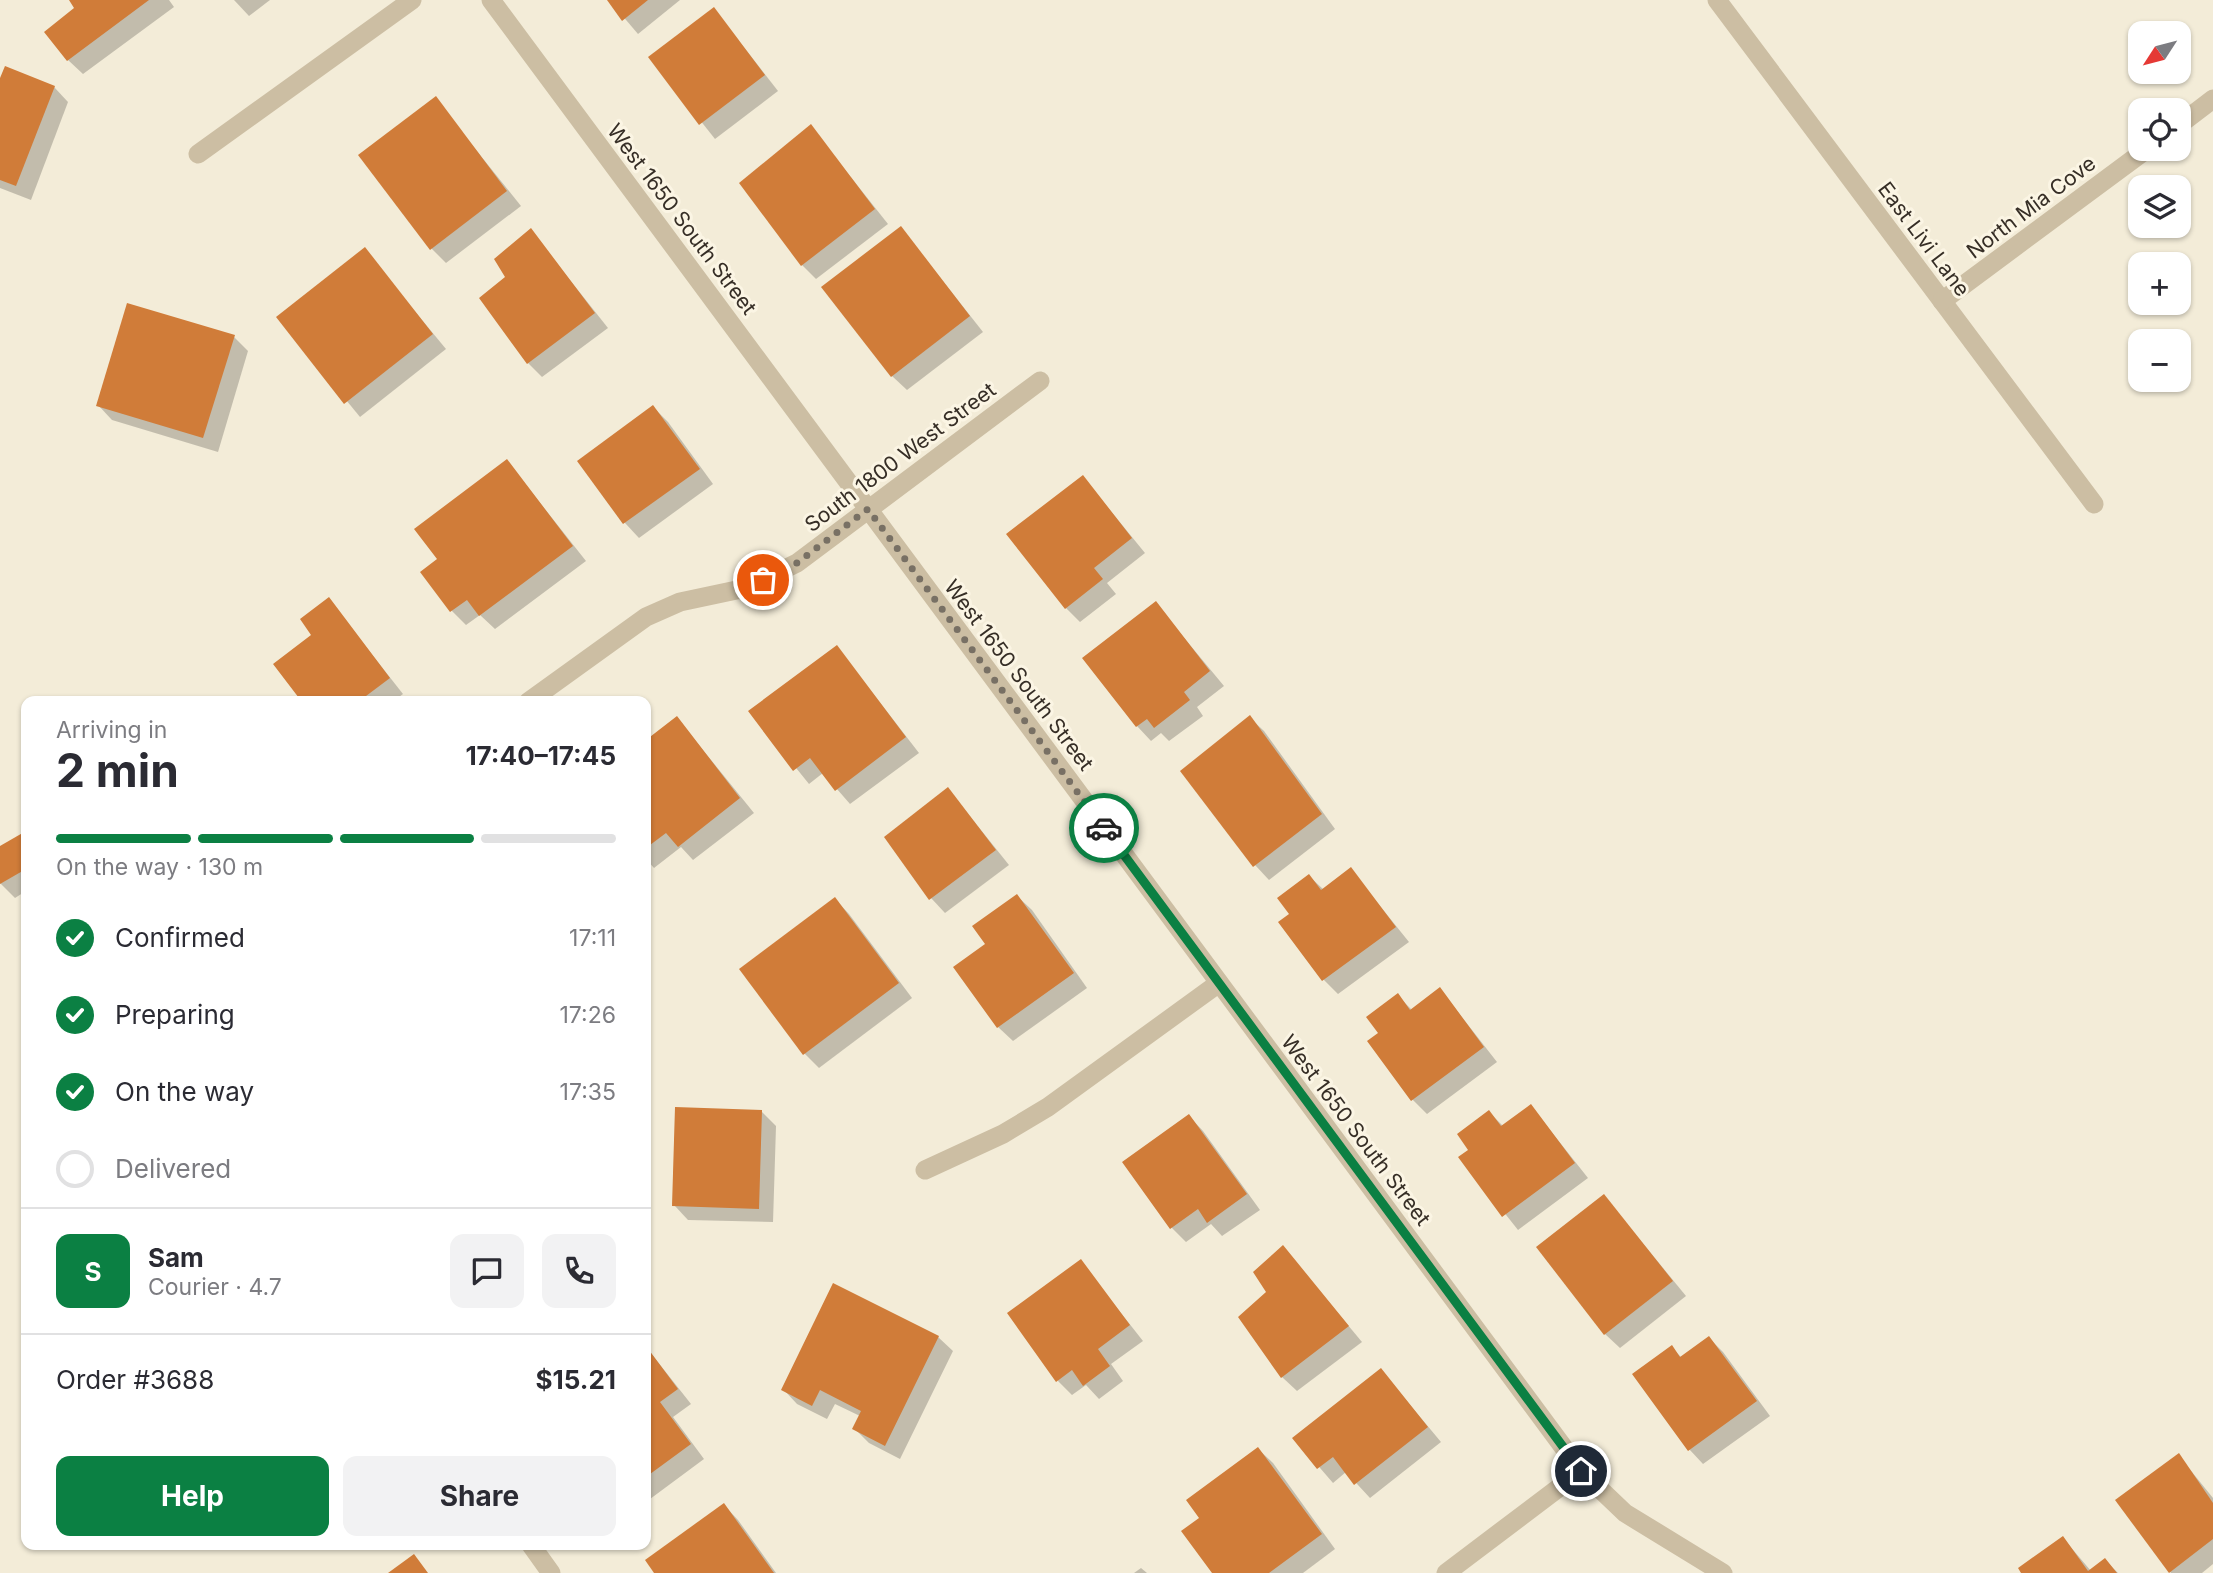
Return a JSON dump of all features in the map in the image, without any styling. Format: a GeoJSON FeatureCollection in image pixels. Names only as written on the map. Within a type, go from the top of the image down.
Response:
{"type":"FeatureCollection","features":[{"type":"Feature","properties":{"kind":"street"},"geometry":{"type":"LineString","coordinates":[[198,154],[412,0]]}},
{"type":"Feature","properties":{"kind":"street","name":"West 1650 South Street"},"geometry":{"type":"LineString","coordinates":[[491,0],[1581,1471],[1625,1513],[1723,1573]]}},
{"type":"Feature","properties":{"kind":"street","name":"East Livi Lane"},"geometry":{"type":"LineString","coordinates":[[1717,0],[2094,505]]}},
{"type":"Feature","properties":{"kind":"street"},"geometry":{"type":"LineString","coordinates":[[2191,116],[2213,99]]}},
{"type":"Feature","properties":{"kind":"street","name":"North Mia Cove"},"geometry":{"type":"LineString","coordinates":[[1942,301],[2131,161]]}},
{"type":"Feature","properties":{"kind":"street","name":"South 1800 West Street"},"geometry":{"type":"LineString","coordinates":[[536,696],[646,617],[680,602],[746,588],[797,563],[1040,381]]}},
{"type":"Feature","properties":{"kind":"street"},"geometry":{"type":"LineString","coordinates":[[925,1170],[1003,1134],[1048,1107],[1219,983]]}},
{"type":"Feature","properties":{"kind":"street"},"geometry":{"type":"LineString","coordinates":[[1446,1573],[1581,1471]]}},
{"type":"Feature","properties":{"kind":"street"},"geometry":{"type":"LineString","coordinates":[[535,1550],[551,1573]]}},
{"type":"Feature","properties":{"kind":"building"},"geometry":{"type":"Polygon","coordinates":[[[69,0],[149,0],[67,61],[44,32],[74,8],[69,0]]]}},
{"type":"Feature","properties":{"kind":"building"},"geometry":{"type":"Polygon","coordinates":[[[607,0],[648,0],[622,21],[607,0]]]}},
{"type":"Feature","properties":{"kind":"building"},"geometry":{"type":"Polygon","coordinates":[[[714,7],[765,75],[699,125],[648,57],[714,7]]]}},
{"type":"Feature","properties":{"kind":"building"},"geometry":{"type":"Polygon","coordinates":[[[5,66],[55,86],[16,186],[0,180],[0,78],[5,66]]]}},
{"type":"Feature","properties":{"kind":"building"},"geometry":{"type":"Polygon","coordinates":[[[436,96],[507,191],[430,250],[358,155],[436,96]]]}},
{"type":"Feature","properties":{"kind":"building"},"geometry":{"type":"Polygon","coordinates":[[[811,124],[875,209],[801,266],[739,183],[811,124]]]}},
{"type":"Feature","properties":{"kind":"building"},"geometry":{"type":"Polygon","coordinates":[[[901,226],[970,316],[891,377],[821,287],[901,226]]]}},
{"type":"Feature","properties":{"kind":"building"},"geometry":{"type":"Polygon","coordinates":[[[531,228],[595,313],[527,364],[479,298],[505,277],[494,259],[531,228]]]}},
{"type":"Feature","properties":{"kind":"building"},"geometry":{"type":"Polygon","coordinates":[[[365,247],[433,334],[344,404],[276,317],[365,247]]]}},
{"type":"Feature","properties":{"kind":"building"},"geometry":{"type":"Polygon","coordinates":[[[127,303],[235,335],[203,438],[96,406],[127,303]]]}},
{"type":"Feature","properties":{"kind":"building"},"geometry":{"type":"Polygon","coordinates":[[[653,405],[700,469],[623,524],[577,461],[653,405]]]}},
{"type":"Feature","properties":{"kind":"building"},"geometry":{"type":"Polygon","coordinates":[[[507,459],[573,546],[479,616],[467,600],[450,612],[420,572],[437,559],[414,529],[507,459]]]}},
{"type":"Feature","properties":{"kind":"building"},"geometry":{"type":"Polygon","coordinates":[[[1083,475],[1132,538],[1094,568],[1103,579],[1065,609],[1006,534],[1083,475]]]}},
{"type":"Feature","properties":{"kind":"building"},"geometry":{"type":"Polygon","coordinates":[[[329,597],[390,678],[366,696],[297,696],[273,664],[311,635],[300,619],[329,597]]]}},
{"type":"Feature","properties":{"kind":"building"},"geometry":{"type":"Polygon","coordinates":[[[1156,601],[1210,671],[1184,692],[1190,700],[1154,728],[1147,719],[1136,727],[1082,658],[1156,601]]]}},
{"type":"Feature","properties":{"kind":"building"},"geometry":{"type":"Polygon","coordinates":[[[837,645],[906,737],[835,791],[810,758],[793,771],[748,711],[837,645]]]}},
{"type":"Feature","properties":{"kind":"building"},"geometry":{"type":"Polygon","coordinates":[[[1250,715],[1322,814],[1253,867],[1180,771],[1250,715]]]}},
{"type":"Feature","properties":{"kind":"building"},"geometry":{"type":"Polygon","coordinates":[[[677,716],[740,798],[678,847],[666,833],[651,844],[651,736],[677,716]]]}},
{"type":"Feature","properties":{"kind":"building"},"geometry":{"type":"Polygon","coordinates":[[[948,787],[996,850],[929,900],[884,837],[948,787]]]}},
{"type":"Feature","properties":{"kind":"building"},"geometry":{"type":"Polygon","coordinates":[[[21,834],[21,872],[0,884],[0,846],[21,834]]]}},
{"type":"Feature","properties":{"kind":"building"},"geometry":{"type":"Polygon","coordinates":[[[1351,867],[1396,927],[1322,981],[1278,922],[1289,914],[1277,898],[1309,874],[1321,890],[1351,867]]]}},
{"type":"Feature","properties":{"kind":"building"},"geometry":{"type":"Polygon","coordinates":[[[1017,894],[1074,973],[997,1028],[953,967],[985,944],[972,926],[1017,894]]]}},
{"type":"Feature","properties":{"kind":"building"},"geometry":{"type":"Polygon","coordinates":[[[835,897],[899,983],[803,1055],[739,969],[835,897]]]}},
{"type":"Feature","properties":{"kind":"building"},"geometry":{"type":"Polygon","coordinates":[[[1440,987],[1484,1047],[1411,1101],[1367,1041],[1378,1033],[1366,1017],[1398,993],[1410,1010],[1440,987]]]}},
{"type":"Feature","properties":{"kind":"building"},"geometry":{"type":"Polygon","coordinates":[[[1531,1104],[1575,1163],[1502,1217],[1458,1157],[1468,1150],[1457,1134],[1489,1110],[1501,1126],[1531,1104]]]}},
{"type":"Feature","properties":{"kind":"building"},"geometry":{"type":"Polygon","coordinates":[[[675,1107],[762,1110],[759,1209],[672,1206],[675,1107]]]}},
{"type":"Feature","properties":{"kind":"building"},"geometry":{"type":"Polygon","coordinates":[[[1189,1114],[1247,1194],[1207,1223],[1198,1209],[1170,1229],[1122,1162],[1189,1114]]]}},
{"type":"Feature","properties":{"kind":"building"},"geometry":{"type":"Polygon","coordinates":[[[1604,1194],[1673,1281],[1604,1335],[1536,1247],[1604,1194]]]}},
{"type":"Feature","properties":{"kind":"building"},"geometry":{"type":"Polygon","coordinates":[[[1283,1245],[1349,1326],[1281,1378],[1238,1317],[1266,1292],[1253,1272],[1283,1245]]]}},
{"type":"Feature","properties":{"kind":"building"},"geometry":{"type":"Polygon","coordinates":[[[1081,1259],[1130,1325],[1098,1349],[1110,1366],[1083,1386],[1072,1370],[1056,1382],[1007,1313],[1081,1259]]]}},
{"type":"Feature","properties":{"kind":"building"},"geometry":{"type":"Polygon","coordinates":[[[833,1283],[939,1336],[885,1446],[852,1429],[861,1411],[820,1390],[812,1406],[781,1390],[833,1283]]]}},
{"type":"Feature","properties":{"kind":"building"},"geometry":{"type":"Polygon","coordinates":[[[1709,1336],[1757,1401],[1688,1451],[1632,1374],[1672,1345],[1680,1357],[1709,1336]]]}},
{"type":"Feature","properties":{"kind":"building"},"geometry":{"type":"Polygon","coordinates":[[[651,1353],[678,1389],[660,1402],[691,1444],[651,1473],[651,1353]]]}},
{"type":"Feature","properties":{"kind":"building"},"geometry":{"type":"Polygon","coordinates":[[[1381,1368],[1428,1427],[1354,1485],[1333,1457],[1317,1469],[1292,1438],[1381,1368]]]}},
{"type":"Feature","properties":{"kind":"building"},"geometry":{"type":"Polygon","coordinates":[[[1258,1447],[1322,1534],[1269,1573],[1212,1573],[1181,1531],[1199,1518],[1186,1500],[1258,1447]]]}},
{"type":"Feature","properties":{"kind":"building"},"geometry":{"type":"Polygon","coordinates":[[[2179,1453],[2213,1503],[2213,1539],[2169,1573],[2115,1500],[2179,1453]]]}},
{"type":"Feature","properties":{"kind":"building"},"geometry":{"type":"Polygon","coordinates":[[[724,1503],[774,1573],[654,1573],[645,1560],[724,1503]]]}},
{"type":"Feature","properties":{"kind":"building"},"geometry":{"type":"Polygon","coordinates":[[[2063,1536],[2088,1571],[2105,1558],[2117,1573],[2021,1573],[2018,1568],[2063,1536]]]}},
{"type":"Feature","properties":{"kind":"building"},"geometry":{"type":"Polygon","coordinates":[[[414,1554],[428,1573],[388,1573],[414,1554]]]}},
{"type":"Feature","properties":{"kind":"way so far"},"geometry":{"type":"LineString","coordinates":[[763,580],[797,563],[868,509],[1104,828]]}},
{"type":"Feature","properties":{"kind":"route"},"geometry":{"type":"LineString","coordinates":[[1104,828],[1581,1471]]}}]}
